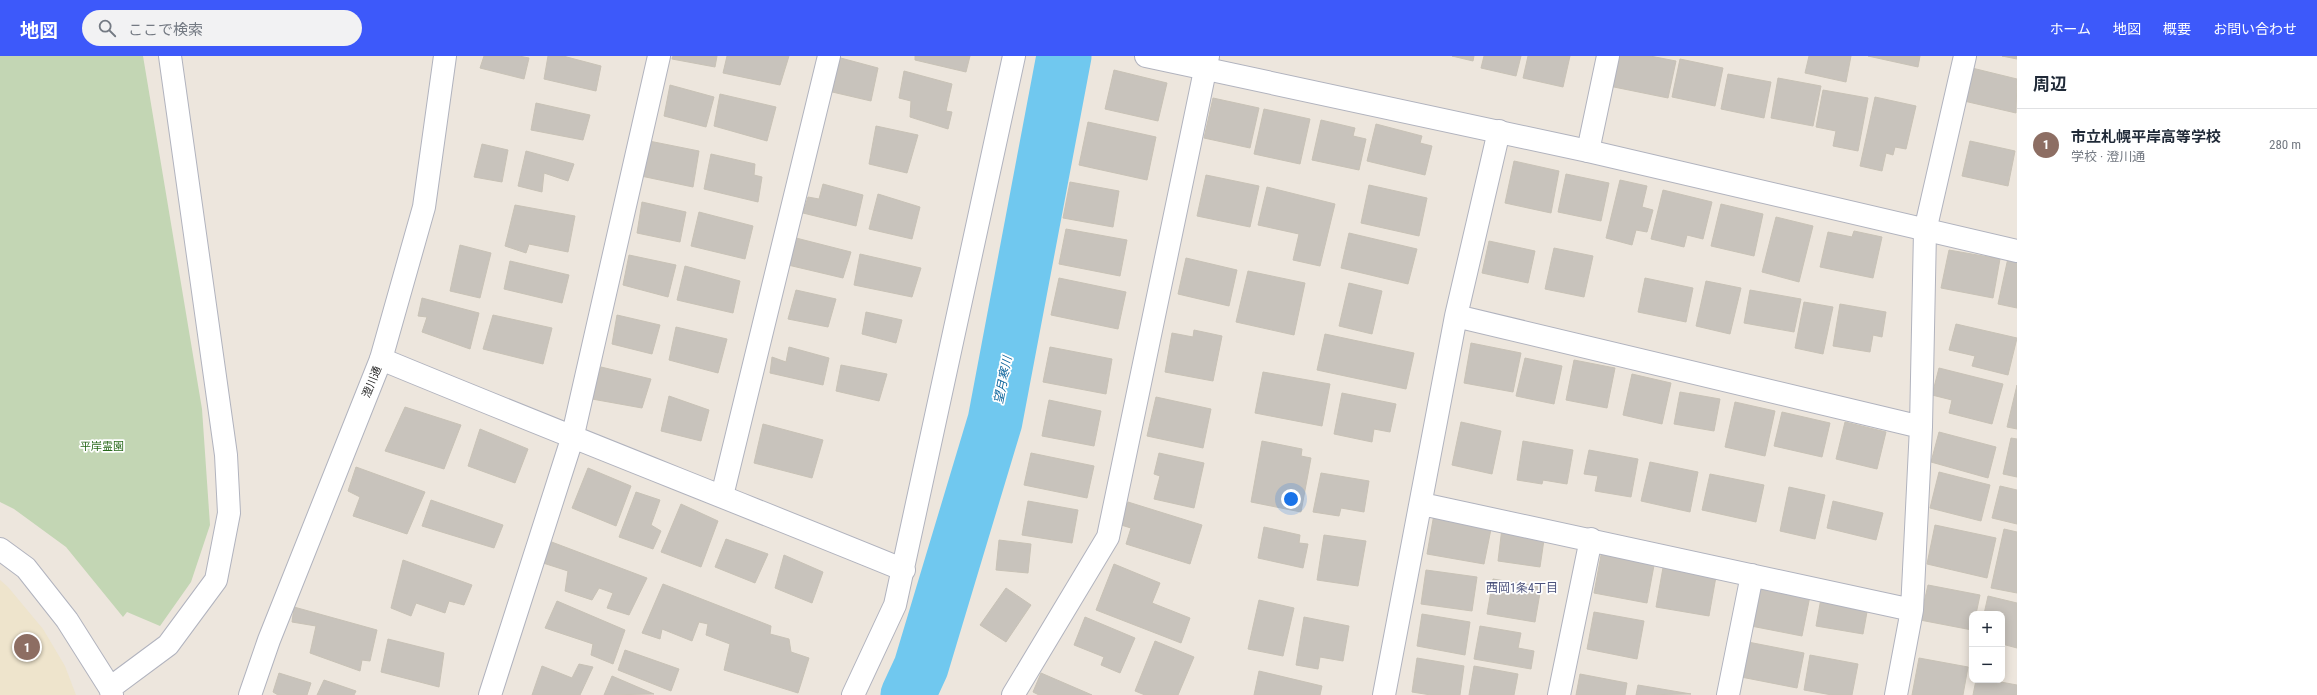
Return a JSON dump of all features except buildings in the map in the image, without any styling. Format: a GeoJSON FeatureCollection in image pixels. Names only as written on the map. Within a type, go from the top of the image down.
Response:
{"type":"FeatureCollection","features":[{"type":"Feature","properties":{"kind":"street"},"geometry":{"type":"LineString","coordinates":[[0,549],[26,568],[67,620],[111,692],[168,645],[216,580],[229,513],[226,455],[170,56]]}},
{"type":"Feature","properties":{"kind":"street","name":"澄川通"},"geometry":{"type":"LineString","coordinates":[[250,695],[269,640],[381,359],[424,207],[445,56]]}},
{"type":"Feature","properties":{"kind":"street"},"geometry":{"type":"LineString","coordinates":[[490,695],[572,439],[659,56]]}},
{"type":"Feature","properties":{"kind":"street"},"geometry":{"type":"LineString","coordinates":[[722,496],[829,56]]}},
{"type":"Feature","properties":{"kind":"street"},"geometry":{"type":"LineString","coordinates":[[853,695],[895,605],[904,570],[1014,56]]}},
{"type":"Feature","properties":{"kind":"street"},"geometry":{"type":"LineString","coordinates":[[1146,56],[1207,62],[1925,231],[2017,251]]}},
{"type":"Feature","properties":{"kind":"street"},"geometry":{"type":"LineString","coordinates":[[1588,151],[1608,56]]}},
{"type":"Feature","properties":{"kind":"street"},"geometry":{"type":"LineString","coordinates":[[1896,695],[1912,610],[1921,427],[1925,231],[1965,56]]}},
{"type":"Feature","properties":{"kind":"street"},"geometry":{"type":"LineString","coordinates":[[1013,695],[1108,537],[1207,62]]}},
{"type":"Feature","properties":{"kind":"street"},"geometry":{"type":"LineString","coordinates":[[1384,695],[1422,504],[1456,316],[1499,131]]}},
{"type":"Feature","properties":{"kind":"street"},"geometry":{"type":"LineString","coordinates":[[1456,316],[1921,427]]}},
{"type":"Feature","properties":{"kind":"street"},"geometry":{"type":"LineString","coordinates":[[381,359],[572,439],[722,496],[904,570]]}},
{"type":"Feature","properties":{"kind":"street"},"geometry":{"type":"LineString","coordinates":[[1422,504],[1590,539],[1752,576],[1912,610]]}},
{"type":"Feature","properties":{"kind":"street"},"geometry":{"type":"LineString","coordinates":[[1560,695],[1590,539]]}},
{"type":"Feature","properties":{"kind":"street"},"geometry":{"type":"LineString","coordinates":[[1728,695],[1752,576]]}},
{"type":"Feature","properties":{"kind":"shaded area"},"geometry":{"type":"Polygon","coordinates":[[[0,580],[8,587],[43,629],[65,666],[76,695],[0,695],[0,580]]]}},
{"type":"Feature","properties":{"kind":"green space","name":"平岸霊園"},"geometry":{"type":"Polygon","coordinates":[[[0,56],[143,56],[202,409],[210,525],[191,582],[160,626],[127,612],[123,617],[66,547],[14,509],[0,502],[0,56]]]}},
{"type":"Feature","properties":{"kind":"waterway","name":"望月寒川"},"geometry":{"type":"LineString","coordinates":[[908,695],[921,667],[995,421],[1064,56]]}},
{"type":"Feature","properties":{"kind":"place","name":"市立札幌平岸高等学校"},"geometry":{"type":"Point","coordinates":[27,647]}},
{"type":"Feature","properties":{"kind":"district","name":"西岡1条4丁目"},"geometry":{"type":"Point","coordinates":[1522,588]}}]}
